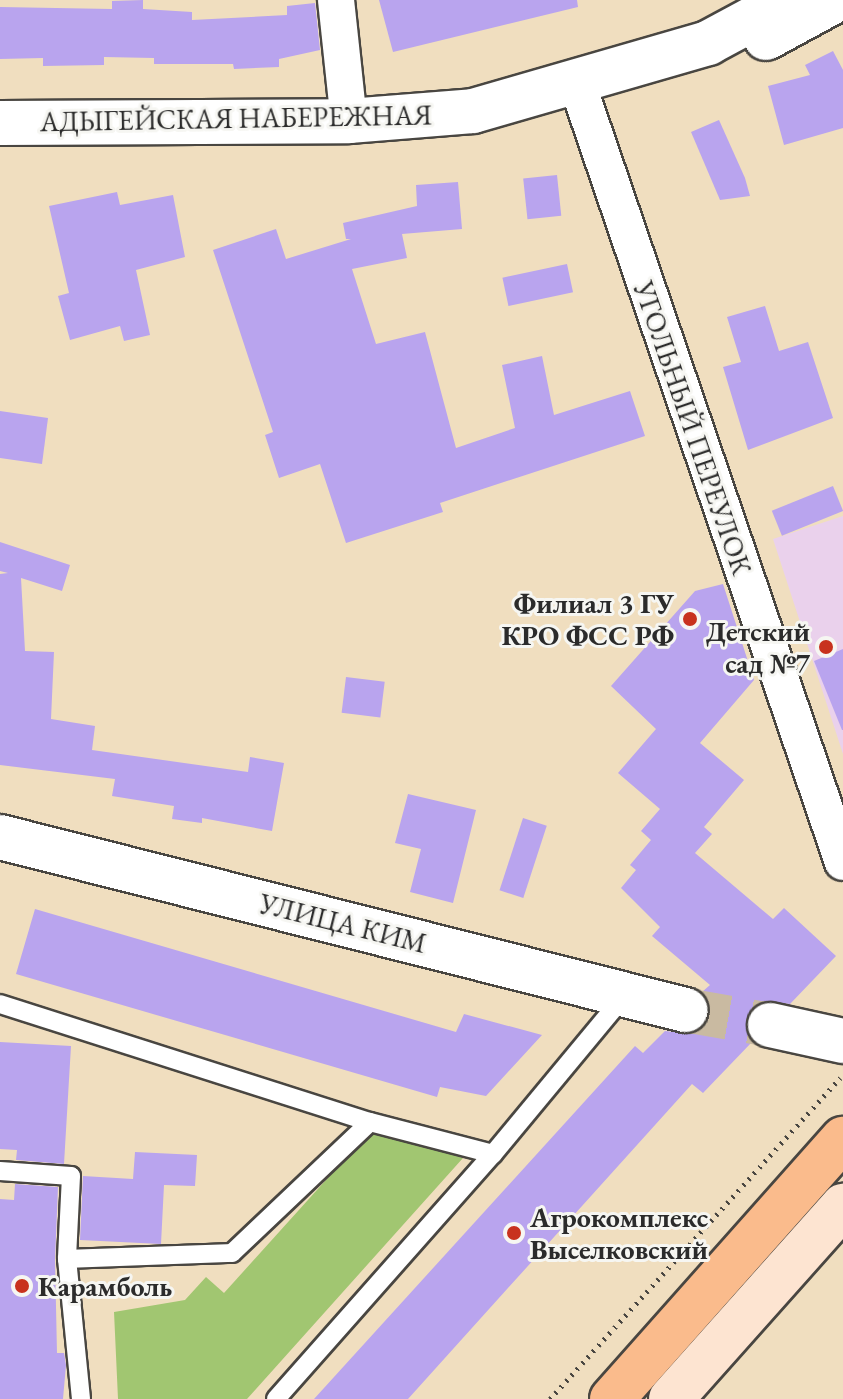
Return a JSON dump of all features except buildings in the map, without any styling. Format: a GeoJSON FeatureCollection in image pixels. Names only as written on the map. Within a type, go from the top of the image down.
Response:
{"type":"FeatureCollection","features":[{"type":"Feature","properties":{"kind":"main road"},"geometry":{"type":"LineString","coordinates":[[612,1399],[843,1139]]}},
{"type":"Feature","properties":{"kind":"main road"},"geometry":{"type":"LineString","coordinates":[[671,1399],[843,1206]]}},
{"type":"Feature","properties":{"kind":"street"},"geometry":{"type":"LineString","coordinates":[[336,0],[349,121]]}},
{"type":"Feature","properties":{"kind":"street","name":"АДЫГЕЙСКАЯ НАБЕРЕЖНАЯ"},"geometry":{"type":"LineString","coordinates":[[0,123],[349,121],[473,111],[577,83],[737,30],[788,0]]}},
{"type":"Feature","properties":{"kind":"street"},"geometry":{"type":"LineString","coordinates":[[737,30],[760,39],[773,37],[836,0]]}},
{"type":"Feature","properties":{"kind":"street","name":"УГОЛЬНЫЙ ПЕРЕУЛОК"},"geometry":{"type":"LineString","coordinates":[[577,83],[843,862]]}},
{"type":"Feature","properties":{"kind":"street","name":"УЛИЦА КИМ"},"geometry":{"type":"LineString","coordinates":[[0,837],[685,1010]]}},
{"type":"Feature","properties":{"kind":"street"},"geometry":{"type":"LineString","coordinates":[[770,1025],[843,1041]]}},
{"type":"Feature","properties":{"kind":"lane"},"geometry":{"type":"LineString","coordinates":[[276,1399],[493,1154],[625,994]]}},
{"type":"Feature","properties":{"kind":"lane"},"geometry":{"type":"LineString","coordinates":[[0,1004],[370,1122],[493,1154]]}},
{"type":"Feature","properties":{"kind":"lane"},"geometry":{"type":"LineString","coordinates":[[67,1259],[232,1253],[370,1122]]}},
{"type":"Feature","properties":{"kind":"lane"},"geometry":{"type":"LineString","coordinates":[[0,1171],[71,1176],[67,1259],[81,1399]]}},
{"type":"Feature","properties":{"kind":"path"},"geometry":{"type":"LineString","coordinates":[[550,1399],[843,1074]]}},
{"type":"Feature","properties":{"kind":"shaded area","name":"Детский сад №7"},"geometry":{"type":"Polygon","coordinates":[[[843,516],[843,754],[773,539],[843,516]]]}},
{"type":"Feature","properties":{"kind":"green space"},"geometry":{"type":"Polygon","coordinates":[[[372,1129],[463,1158],[247,1399],[118,1399],[114,1312],[185,1300],[206,1277],[224,1293],[372,1129]]]}},
{"type":"Feature","properties":{"kind":"tunnel"},"geometry":{"type":"LineString","coordinates":[[685,1010],[770,1025]]}},
{"type":"Feature","properties":{"kind":"place","name":"Филиал 3 ГУ КРО ФСС РФ"},"geometry":{"type":"Point","coordinates":[690,619]}},
{"type":"Feature","properties":{"kind":"place","name":"Детский сад №7"},"geometry":{"type":"Point","coordinates":[826,647]}},
{"type":"Feature","properties":{"kind":"place","name":"Агрокомплекс Выселковский"},"geometry":{"type":"Point","coordinates":[514,1233]}},
{"type":"Feature","properties":{"kind":"place","name":"Карамболь"},"geometry":{"type":"Point","coordinates":[22,1286]}}]}
